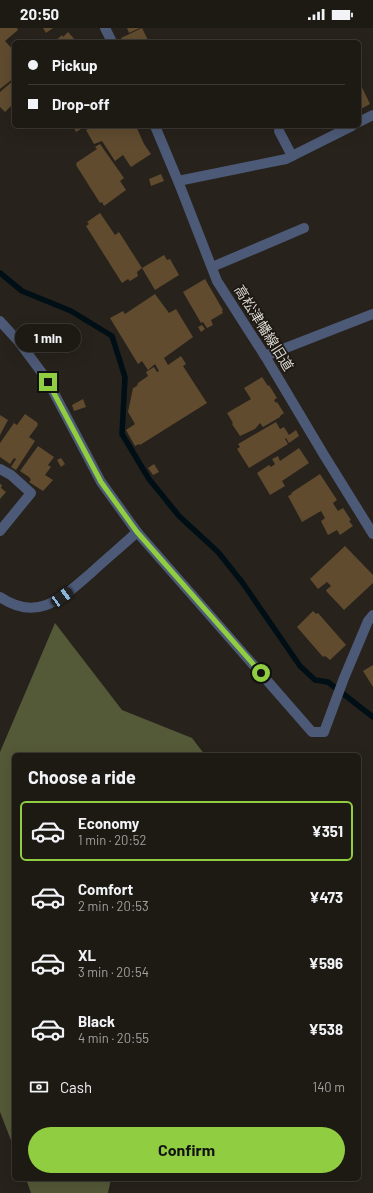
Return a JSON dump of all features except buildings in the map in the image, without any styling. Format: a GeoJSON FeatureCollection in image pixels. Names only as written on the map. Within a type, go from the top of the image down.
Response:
{"type":"FeatureCollection","features":[{"type":"Feature","properties":{"kind":"street"},"geometry":{"type":"LineString","coordinates":[[104,28],[111,40]]}},
{"type":"Feature","properties":{"kind":"street"},"geometry":{"type":"LineString","coordinates":[[361,121],[373,116]]}},
{"type":"Feature","properties":{"kind":"street","name":"高松津幡線旧道"},"geometry":{"type":"LineString","coordinates":[[156,128],[217,280],[373,534]]}},
{"type":"Feature","properties":{"kind":"street"},"geometry":{"type":"LineString","coordinates":[[178,181],[286,159],[348,128]]}},
{"type":"Feature","properties":{"kind":"street"},"geometry":{"type":"LineString","coordinates":[[279,131],[292,156]]}},
{"type":"Feature","properties":{"kind":"street"},"geometry":{"type":"LineString","coordinates":[[212,268],[304,228]]}},
{"type":"Feature","properties":{"kind":"street"},"geometry":{"type":"LineString","coordinates":[[265,356],[373,314]]}},
{"type":"Feature","properties":{"kind":"street"},"geometry":{"type":"LineString","coordinates":[[0,321],[19,342],[42,372],[101,482],[137,532],[312,732],[324,732],[344,678],[368,621],[373,615]]}},
{"type":"Feature","properties":{"kind":"street"},"geometry":{"type":"LineString","coordinates":[[0,469],[11,475],[31,492],[0,531]]}},
{"type":"Feature","properties":{"kind":"street"},"geometry":{"type":"LineString","coordinates":[[0,597],[8,602],[24,607],[40,607],[55,602],[137,532]]}},
{"type":"Feature","properties":{"kind":"green space"},"geometry":{"type":"Polygon","coordinates":[[[55,623],[122,710],[192,738],[203,753],[12,753],[12,1143],[0,1112],[0,752],[55,623]]]}},
{"type":"Feature","properties":{"kind":"green space"},"geometry":{"type":"Polygon","coordinates":[[[27,1181],[111,1181],[108,1193],[31,1193],[27,1181]]]}},
{"type":"Feature","properties":{"kind":"waterway"},"geometry":{"type":"LineString","coordinates":[[0,273],[22,291],[71,311],[112,336],[125,377],[122,434],[149,479],[179,516],[218,552],[242,582],[300,666],[315,680],[328,682],[373,717]]}},
{"type":"Feature","properties":{"kind":"route"},"geometry":{"type":"LineString","coordinates":[[48,382],[101,482],[137,532],[261,673]]}}]}
